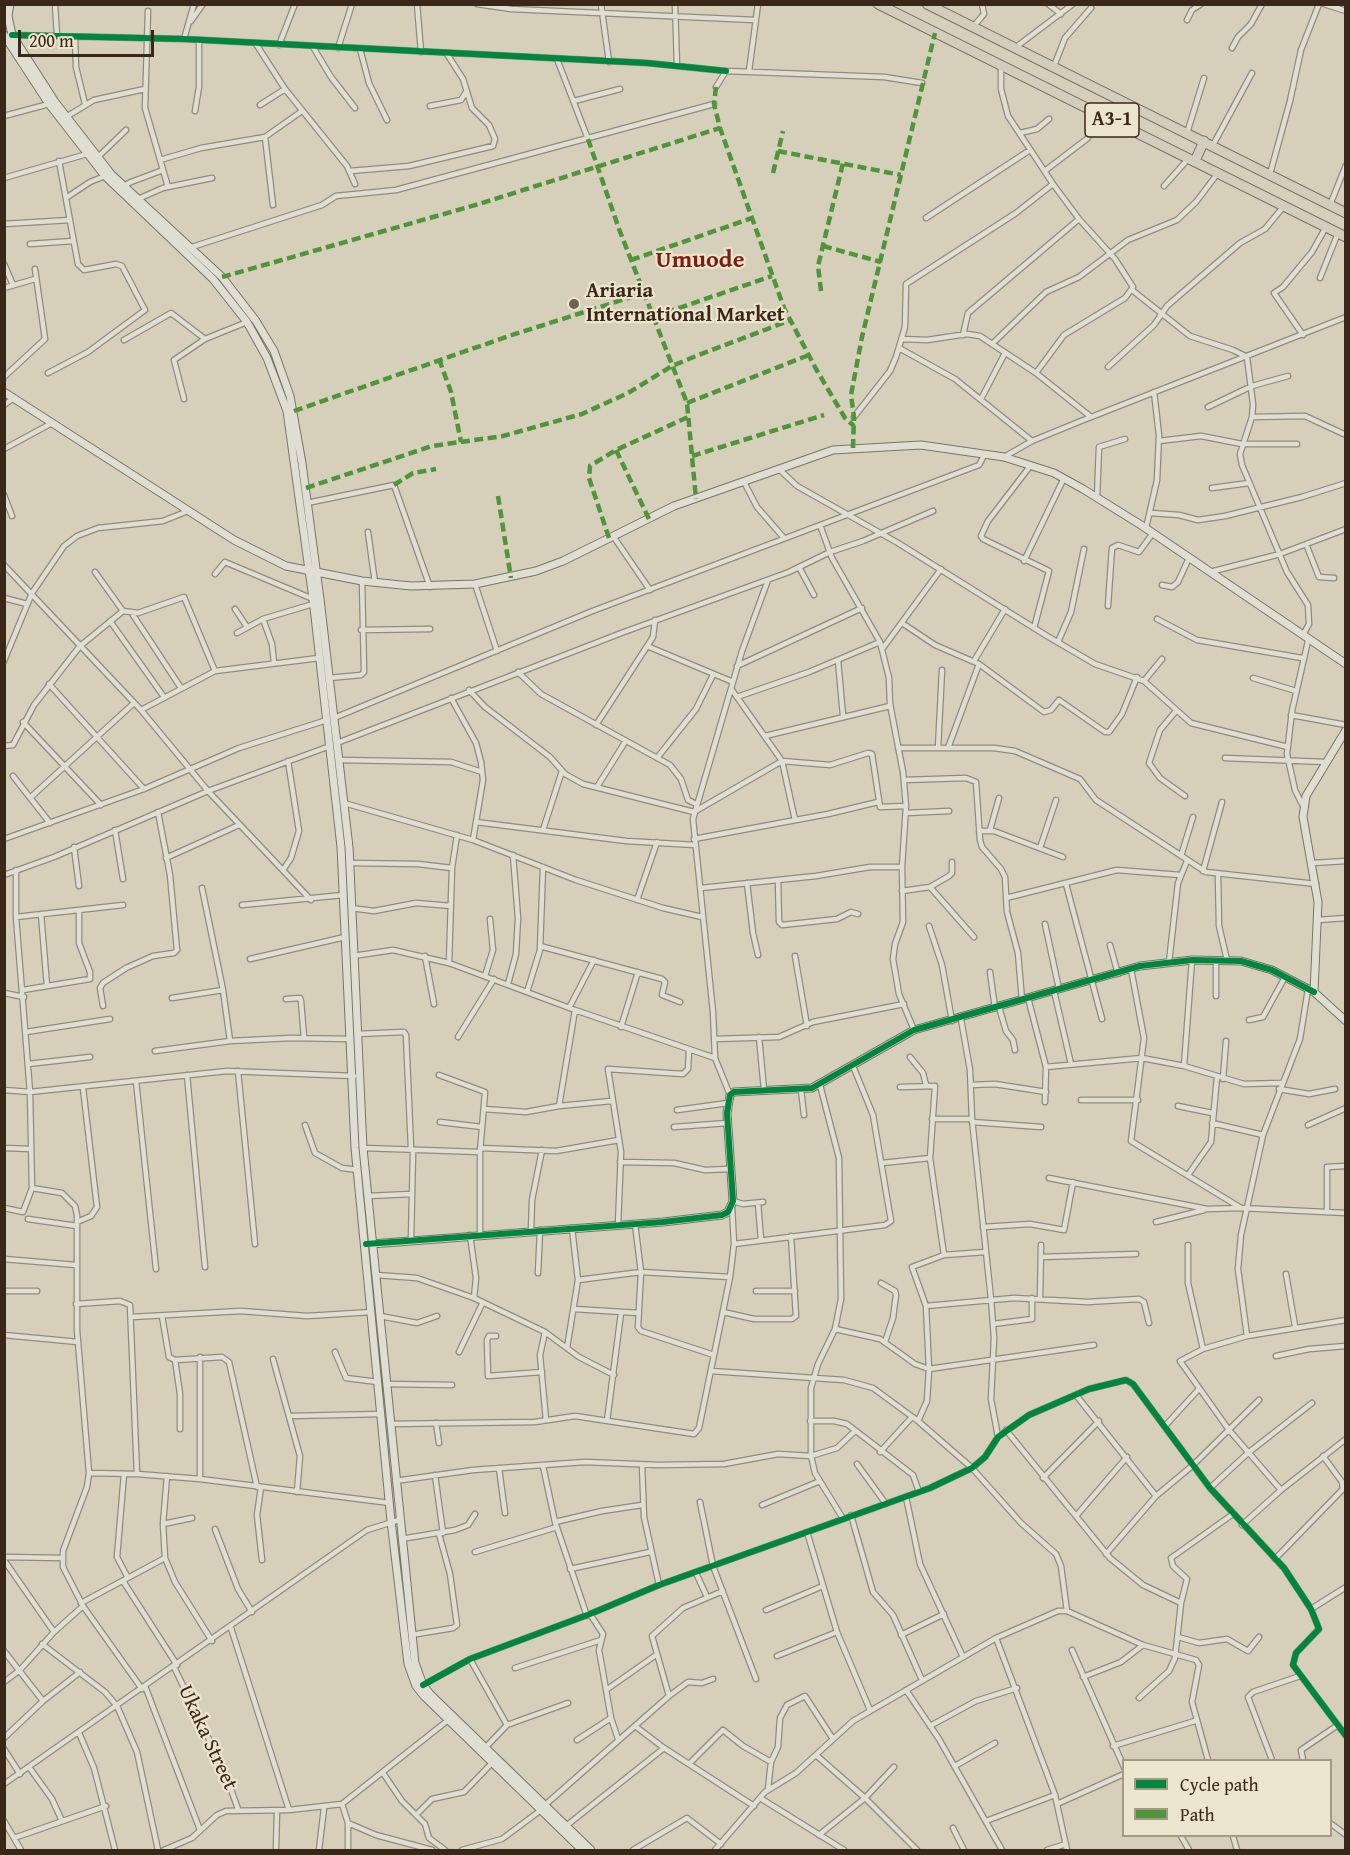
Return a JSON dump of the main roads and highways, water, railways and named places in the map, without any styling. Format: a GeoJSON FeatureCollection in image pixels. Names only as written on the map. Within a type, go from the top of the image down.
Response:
{"type":"FeatureCollection","features":[{"type":"Feature","properties":{"kind":"highway","name":"A3-1"},"geometry":{"type":"LineString","coordinates":[[878,4],[1342,235]]}},
{"type":"Feature","properties":{"kind":"highway","name":"A3-1"},"geometry":{"type":"LineString","coordinates":[[927,4],[1346,213]]}},
{"type":"Feature","properties":{"kind":"highway"},"geometry":{"type":"LineString","coordinates":[[1192,159],[1209,143]]}},
{"type":"Feature","properties":{"kind":"main road"},"geometry":{"type":"LineString","coordinates":[[10,4],[8,35],[49,104],[105,176],[213,279],[247,322],[263,348],[287,411],[329,678],[330,719]]}},
{"type":"Feature","properties":{"kind":"main road"},"geometry":{"type":"LineString","coordinates":[[8,35],[66,117],[98,157],[138,199],[192,247],[229,286],[256,321],[274,351],[294,411],[308,502],[313,601],[319,658],[333,745],[341,847],[350,1040],[368,1196],[372,1312],[390,1424],[395,1481],[395,1521],[411,1674],[416,1686],[447,1721],[566,1826],[591,1851]]}},
{"type":"Feature","properties":{"kind":"main road"},"geometry":{"type":"LineString","coordinates":[[4,392],[234,540],[286,566],[313,573],[375,583],[430,587],[475,584],[536,571],[563,561],[674,506],[833,450],[921,445],[1004,457],[1064,478],[1146,528],[1305,639],[1346,664]]}},
{"type":"Feature","properties":{"kind":"main road"},"geometry":{"type":"LineString","coordinates":[[1311,990],[1318,920],[1316,884],[1303,806],[1306,796],[1346,730]]}},
{"type":"Feature","properties":{"kind":"main road"},"geometry":{"type":"LineString","coordinates":[[333,745],[339,760],[350,863],[357,1034],[354,1076],[358,1170],[376,1275],[380,1316],[382,1414],[390,1503],[401,1539],[411,1635],[418,1673],[423,1685],[582,1851]]}},
{"type":"Feature","properties":{"kind":"main road"},"geometry":{"type":"LineString","coordinates":[[370,1244],[635,1224],[722,1215],[733,1203],[727,1123],[729,1099],[739,1091],[801,1090],[820,1085],[914,1030],[961,1019],[1131,969],[1192,960],[1249,962],[1311,990],[1346,1021]]}},
{"type":"Feature","properties":{"kind":"place","name":"Ariaria International Market"},"geometry":{"type":"Point","coordinates":[574,304]}},
{"type":"Feature","properties":{"kind":"district","name":"Umuode"},"geometry":{"type":"Point","coordinates":[700,261]}}]}
